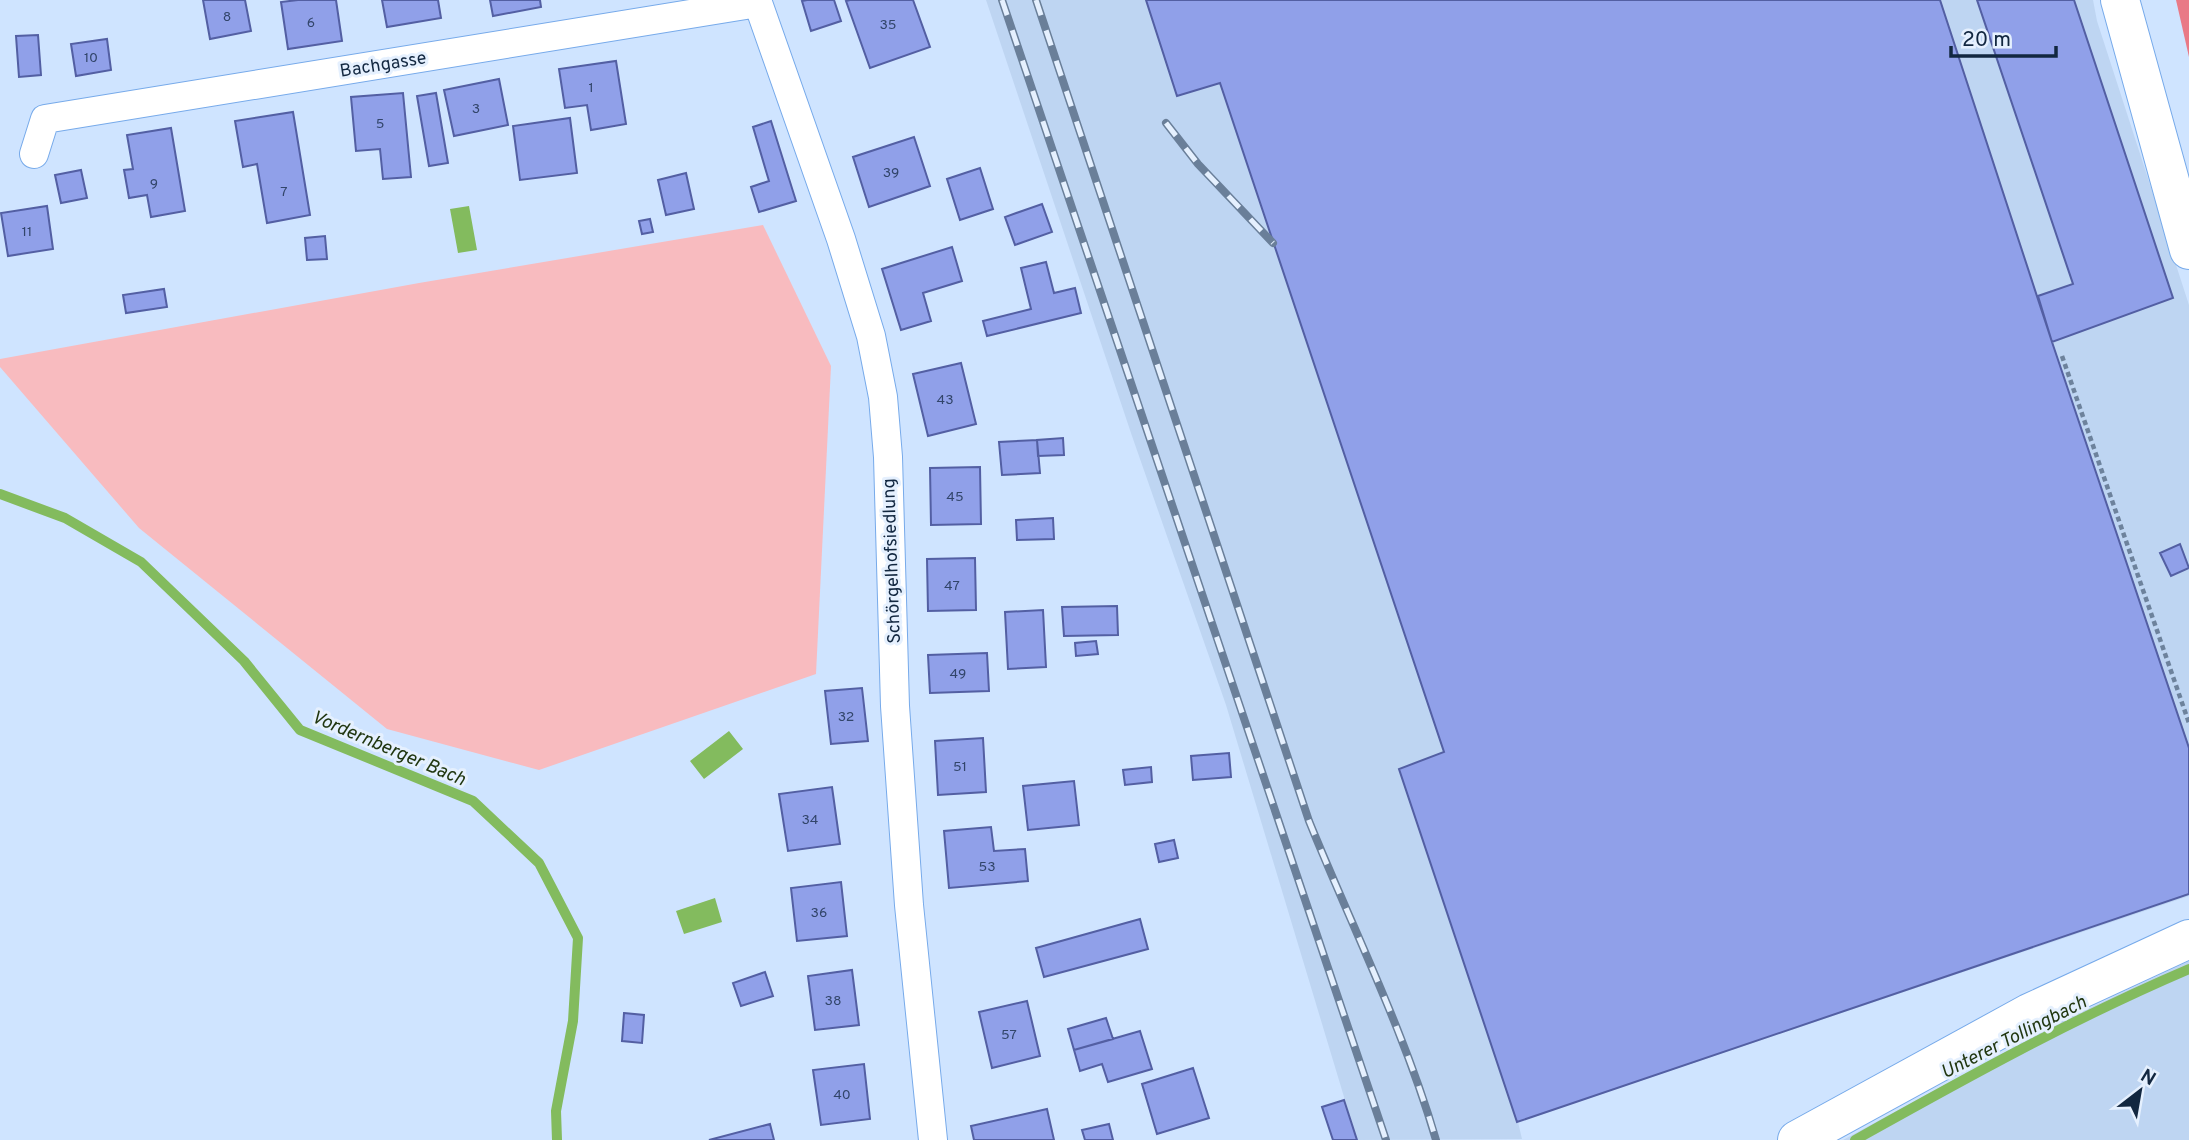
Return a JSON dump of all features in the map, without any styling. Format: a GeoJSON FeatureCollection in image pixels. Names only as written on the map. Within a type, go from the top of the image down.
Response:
{"type":"FeatureCollection","features":[{"type":"Feature","properties":{"kind":"main road"},"geometry":{"type":"LineString","coordinates":[[2120,0],[2189,250]]}},
{"type":"Feature","properties":{"kind":"main road"},"geometry":{"type":"LineString","coordinates":[[1797,1140],[2029,1013],[2189,939]]}},
{"type":"Feature","properties":{"kind":"street","name":"Bachgasse"},"geometry":{"type":"LineString","coordinates":[[34,153],[45,119],[758,1]]}},
{"type":"Feature","properties":{"kind":"street","name":"Schörgelhofsiedlung"},"geometry":{"type":"LineString","coordinates":[[758,1],[841,239],[871,336],[883,397],[888,457],[895,706],[904,842],[933,1140]]}},
{"type":"Feature","properties":{"kind":"path"},"geometry":{"type":"LineString","coordinates":[[2062,356],[2189,723]]}},
{"type":"Feature","properties":{"kind":"shaded area"},"geometry":{"type":"Polygon","coordinates":[[[986,0],[2093,0],[2097,21],[2189,305],[2189,896],[1518,1122],[1522,1139],[1357,1140],[1226,705],[1132,436],[986,0]]]}},
{"type":"Feature","properties":{"kind":"shaded area"},"geometry":{"type":"Polygon","coordinates":[[[2176,0],[2189,0],[2189,57],[2176,0]]]}},
{"type":"Feature","properties":{"kind":"shaded area"},"geometry":{"type":"Polygon","coordinates":[[[469,206],[477,250],[458,253],[450,209],[469,206]]]}},
{"type":"Feature","properties":{"kind":"shaded area"},"geometry":{"type":"Polygon","coordinates":[[[763,225],[831,366],[816,674],[539,770],[387,729],[139,528],[0,367],[0,359],[419,283],[763,225]]]}},
{"type":"Feature","properties":{"kind":"shaded area"},"geometry":{"type":"Polygon","coordinates":[[[729,731],[743,749],[704,779],[690,761],[729,731]]]}},
{"type":"Feature","properties":{"kind":"shaded area"},"geometry":{"type":"Polygon","coordinates":[[[715,898],[722,922],[684,934],[676,911],[715,898]]]}},
{"type":"Feature","properties":{"kind":"shaded area"},"geometry":{"type":"Polygon","coordinates":[[[2189,961],[2189,1140],[1843,1140],[2060,1022],[2189,961]]]}},
{"type":"Feature","properties":{"kind":"building"},"geometry":{"type":"Polygon","coordinates":[[[203,0],[245,0],[251,31],[210,39],[203,0]]]}},
{"type":"Feature","properties":{"kind":"building"},"geometry":{"type":"Polygon","coordinates":[[[336,0],[342,41],[288,49],[281,2],[336,0]]]}},
{"type":"Feature","properties":{"kind":"building"},"geometry":{"type":"Polygon","coordinates":[[[382,0],[438,0],[441,18],[387,27],[382,0]]]}},
{"type":"Feature","properties":{"kind":"building"},"geometry":{"type":"Polygon","coordinates":[[[490,0],[540,0],[541,7],[493,16],[490,0]]]}},
{"type":"Feature","properties":{"kind":"building"},"geometry":{"type":"Polygon","coordinates":[[[834,0],[841,21],[811,31],[802,1],[834,0]]]}},
{"type":"Feature","properties":{"kind":"building"},"geometry":{"type":"Polygon","coordinates":[[[913,0],[930,47],[870,68],[846,1],[913,0]]]}},
{"type":"Feature","properties":{"kind":"building"},"geometry":{"type":"Polygon","coordinates":[[[1146,0],[1940,0],[2189,748],[2189,894],[1517,1122],[1399,769],[1444,752],[1220,83],[1177,96],[1146,0]]]}},
{"type":"Feature","properties":{"kind":"building"},"geometry":{"type":"Polygon","coordinates":[[[1977,0],[2074,0],[2173,298],[2052,342],[2038,296],[2073,284],[1977,0]]]}},
{"type":"Feature","properties":{"kind":"building"},"geometry":{"type":"Polygon","coordinates":[[[38,35],[41,75],[19,77],[16,36],[38,35]]]}},
{"type":"Feature","properties":{"kind":"building"},"geometry":{"type":"Polygon","coordinates":[[[107,39],[111,70],[76,76],[71,44],[107,39]]]}},
{"type":"Feature","properties":{"kind":"building"},"geometry":{"type":"Polygon","coordinates":[[[616,61],[626,124],[591,130],[587,105],[565,108],[559,69],[616,61]]]}},
{"type":"Feature","properties":{"kind":"building"},"geometry":{"type":"Polygon","coordinates":[[[499,79],[508,125],[454,136],[444,90],[499,79]]]}},
{"type":"Feature","properties":{"kind":"building"},"geometry":{"type":"Polygon","coordinates":[[[403,93],[411,177],[383,179],[380,149],[356,151],[351,97],[403,93]]]}},
{"type":"Feature","properties":{"kind":"building"},"geometry":{"type":"Polygon","coordinates":[[[436,93],[448,163],[429,166],[417,96],[436,93]]]}},
{"type":"Feature","properties":{"kind":"building"},"geometry":{"type":"Polygon","coordinates":[[[293,112],[310,215],[267,223],[257,164],[243,167],[235,121],[293,112]]]}},
{"type":"Feature","properties":{"kind":"building"},"geometry":{"type":"Polygon","coordinates":[[[570,118],[577,173],[520,180],[513,126],[570,118]]]}},
{"type":"Feature","properties":{"kind":"building"},"geometry":{"type":"Polygon","coordinates":[[[771,121],[796,201],[759,212],[751,187],[769,181],[753,127],[771,121]]]}},
{"type":"Feature","properties":{"kind":"building"},"geometry":{"type":"Polygon","coordinates":[[[171,128],[185,211],[151,217],[147,195],[129,198],[124,170],[133,169],[127,135],[171,128]]]}},
{"type":"Feature","properties":{"kind":"building"},"geometry":{"type":"Polygon","coordinates":[[[914,137],[930,186],[869,207],[853,157],[914,137]]]}},
{"type":"Feature","properties":{"kind":"building"},"geometry":{"type":"Polygon","coordinates":[[[980,168],[993,209],[960,220],[947,179],[980,168]]]}},
{"type":"Feature","properties":{"kind":"building"},"geometry":{"type":"Polygon","coordinates":[[[81,170],[87,198],[61,203],[55,175],[81,170]]]}},
{"type":"Feature","properties":{"kind":"building"},"geometry":{"type":"Polygon","coordinates":[[[686,173],[694,209],[666,215],[658,180],[686,173]]]}},
{"type":"Feature","properties":{"kind":"building"},"geometry":{"type":"Polygon","coordinates":[[[1042,204],[1052,232],[1015,245],[1005,217],[1042,204]]]}},
{"type":"Feature","properties":{"kind":"building"},"geometry":{"type":"Polygon","coordinates":[[[47,206],[53,249],[8,256],[1,213],[47,206]]]}},
{"type":"Feature","properties":{"kind":"building"},"geometry":{"type":"Polygon","coordinates":[[[650,219],[653,232],[642,234],[639,221],[650,219]]]}},
{"type":"Feature","properties":{"kind":"building"},"geometry":{"type":"Polygon","coordinates":[[[325,236],[327,259],[307,260],[305,238],[325,236]]]}},
{"type":"Feature","properties":{"kind":"building"},"geometry":{"type":"Polygon","coordinates":[[[952,247],[962,281],[923,293],[931,321],[901,330],[882,269],[952,247]]]}},
{"type":"Feature","properties":{"kind":"building"},"geometry":{"type":"Polygon","coordinates":[[[1046,262],[1054,293],[1075,288],[1081,313],[987,336],[983,321],[1031,309],[1021,268],[1046,262]]]}},
{"type":"Feature","properties":{"kind":"building"},"geometry":{"type":"Polygon","coordinates":[[[164,289],[167,307],[126,313],[123,295],[164,289]]]}},
{"type":"Feature","properties":{"kind":"building"},"geometry":{"type":"Polygon","coordinates":[[[961,363],[976,424],[928,436],[913,374],[961,363]]]}},
{"type":"Feature","properties":{"kind":"building"},"geometry":{"type":"Polygon","coordinates":[[[1063,438],[1064,455],[1038,456],[1037,440],[1063,438]]]}},
{"type":"Feature","properties":{"kind":"building"},"geometry":{"type":"Polygon","coordinates":[[[1037,440],[1040,473],[1002,475],[999,442],[1037,440]]]}},
{"type":"Feature","properties":{"kind":"building"},"geometry":{"type":"Polygon","coordinates":[[[980,467],[981,524],[931,525],[930,468],[980,467]]]}},
{"type":"Feature","properties":{"kind":"building"},"geometry":{"type":"Polygon","coordinates":[[[1053,518],[1054,539],[1017,540],[1016,520],[1053,518]]]}},
{"type":"Feature","properties":{"kind":"building"},"geometry":{"type":"Polygon","coordinates":[[[2180,544],[2189,568],[2171,576],[2160,553],[2180,544]]]}},
{"type":"Feature","properties":{"kind":"building"},"geometry":{"type":"Polygon","coordinates":[[[975,558],[976,610],[928,611],[927,559],[975,558]]]}},
{"type":"Feature","properties":{"kind":"building"},"geometry":{"type":"Polygon","coordinates":[[[1117,606],[1118,635],[1064,636],[1062,607],[1117,606]]]}},
{"type":"Feature","properties":{"kind":"building"},"geometry":{"type":"Polygon","coordinates":[[[1043,610],[1046,667],[1008,669],[1005,612],[1043,610]]]}},
{"type":"Feature","properties":{"kind":"building"},"geometry":{"type":"Polygon","coordinates":[[[1096,641],[1098,654],[1076,656],[1075,643],[1096,641]]]}},
{"type":"Feature","properties":{"kind":"building"},"geometry":{"type":"Polygon","coordinates":[[[987,653],[989,691],[930,693],[928,655],[987,653]]]}},
{"type":"Feature","properties":{"kind":"building"},"geometry":{"type":"Polygon","coordinates":[[[862,688],[868,741],[831,744],[825,691],[862,688]]]}},
{"type":"Feature","properties":{"kind":"building"},"geometry":{"type":"Polygon","coordinates":[[[983,738],[986,792],[938,795],[935,741],[983,738]]]}},
{"type":"Feature","properties":{"kind":"building"},"geometry":{"type":"Polygon","coordinates":[[[1229,753],[1231,777],[1193,780],[1191,756],[1229,753]]]}},
{"type":"Feature","properties":{"kind":"building"},"geometry":{"type":"Polygon","coordinates":[[[1151,767],[1152,782],[1125,785],[1123,770],[1151,767]]]}},
{"type":"Feature","properties":{"kind":"building"},"geometry":{"type":"Polygon","coordinates":[[[1074,781],[1079,825],[1028,830],[1023,786],[1074,781]]]}},
{"type":"Feature","properties":{"kind":"building"},"geometry":{"type":"Polygon","coordinates":[[[832,787],[840,844],[788,851],[779,794],[832,787]]]}},
{"type":"Feature","properties":{"kind":"building"},"geometry":{"type":"Polygon","coordinates":[[[991,827],[994,851],[1025,849],[1028,881],[949,888],[944,831],[991,827]]]}},
{"type":"Feature","properties":{"kind":"building"},"geometry":{"type":"Polygon","coordinates":[[[1174,840],[1178,858],[1159,862],[1155,844],[1174,840]]]}},
{"type":"Feature","properties":{"kind":"building"},"geometry":{"type":"Polygon","coordinates":[[[841,882],[847,936],[797,941],[791,888],[841,882]]]}},
{"type":"Feature","properties":{"kind":"building"},"geometry":{"type":"Polygon","coordinates":[[[1140,919],[1148,949],[1044,977],[1036,948],[1140,919]]]}},
{"type":"Feature","properties":{"kind":"building"},"geometry":{"type":"Polygon","coordinates":[[[852,970],[859,1025],[815,1030],[808,976],[852,970]]]}},
{"type":"Feature","properties":{"kind":"building"},"geometry":{"type":"Polygon","coordinates":[[[765,972],[773,996],[741,1006],[733,983],[765,972]]]}},
{"type":"Feature","properties":{"kind":"building"},"geometry":{"type":"Polygon","coordinates":[[[1027,1001],[1040,1056],[992,1068],[979,1012],[1027,1001]]]}},
{"type":"Feature","properties":{"kind":"building"},"geometry":{"type":"Polygon","coordinates":[[[624,1013],[644,1015],[642,1043],[622,1041],[624,1013]]]}},
{"type":"Feature","properties":{"kind":"building"},"geometry":{"type":"Polygon","coordinates":[[[1106,1018],[1113,1039],[1074,1050],[1068,1029],[1106,1018]]]}},
{"type":"Feature","properties":{"kind":"building"},"geometry":{"type":"Polygon","coordinates":[[[1140,1031],[1152,1069],[1108,1082],[1102,1064],[1080,1071],[1074,1050],[1140,1031]]]}},
{"type":"Feature","properties":{"kind":"building"},"geometry":{"type":"Polygon","coordinates":[[[864,1064],[870,1119],[821,1125],[813,1070],[864,1064]]]}},
{"type":"Feature","properties":{"kind":"building"},"geometry":{"type":"Polygon","coordinates":[[[1193,1068],[1209,1118],[1157,1134],[1142,1084],[1193,1068]]]}},
{"type":"Feature","properties":{"kind":"building"},"geometry":{"type":"Polygon","coordinates":[[[1344,1100],[1357,1140],[1333,1140],[1322,1107],[1344,1100]]]}},
{"type":"Feature","properties":{"kind":"building"},"geometry":{"type":"Polygon","coordinates":[[[1047,1109],[1054,1140],[974,1140],[971,1126],[1047,1109]]]}},
{"type":"Feature","properties":{"kind":"building"},"geometry":{"type":"Polygon","coordinates":[[[770,1124],[774,1140],[709,1140],[770,1124]]]}},
{"type":"Feature","properties":{"kind":"building"},"geometry":{"type":"Polygon","coordinates":[[[1109,1124],[1113,1140],[1085,1140],[1082,1130],[1109,1124]]]}},
{"type":"Feature","properties":{"kind":"waterway","name":"Vordernberger Bach"},"geometry":{"type":"LineString","coordinates":[[0,494],[65,518],[141,562],[244,661],[300,730],[473,801],[539,863],[578,938],[573,1021],[556,1111],[557,1140]]}},
{"type":"Feature","properties":{"kind":"waterway","name":"Unterer Tollingbach"},"geometry":{"type":"LineString","coordinates":[[1855,1140],[1978,1072],[2189,969]]}},
{"type":"Feature","properties":{"kind":"railway"},"geometry":{"type":"LineString","coordinates":[[1002,0],[1386,1140]]}},
{"type":"Feature","properties":{"kind":"railway"},"geometry":{"type":"LineString","coordinates":[[1036,0],[1309,821],[1409,1059],[1436,1140]]}},
{"type":"Feature","properties":{"kind":"railway"},"geometry":{"type":"LineString","coordinates":[[1166,123],[1198,164],[1273,243]]}}]}
